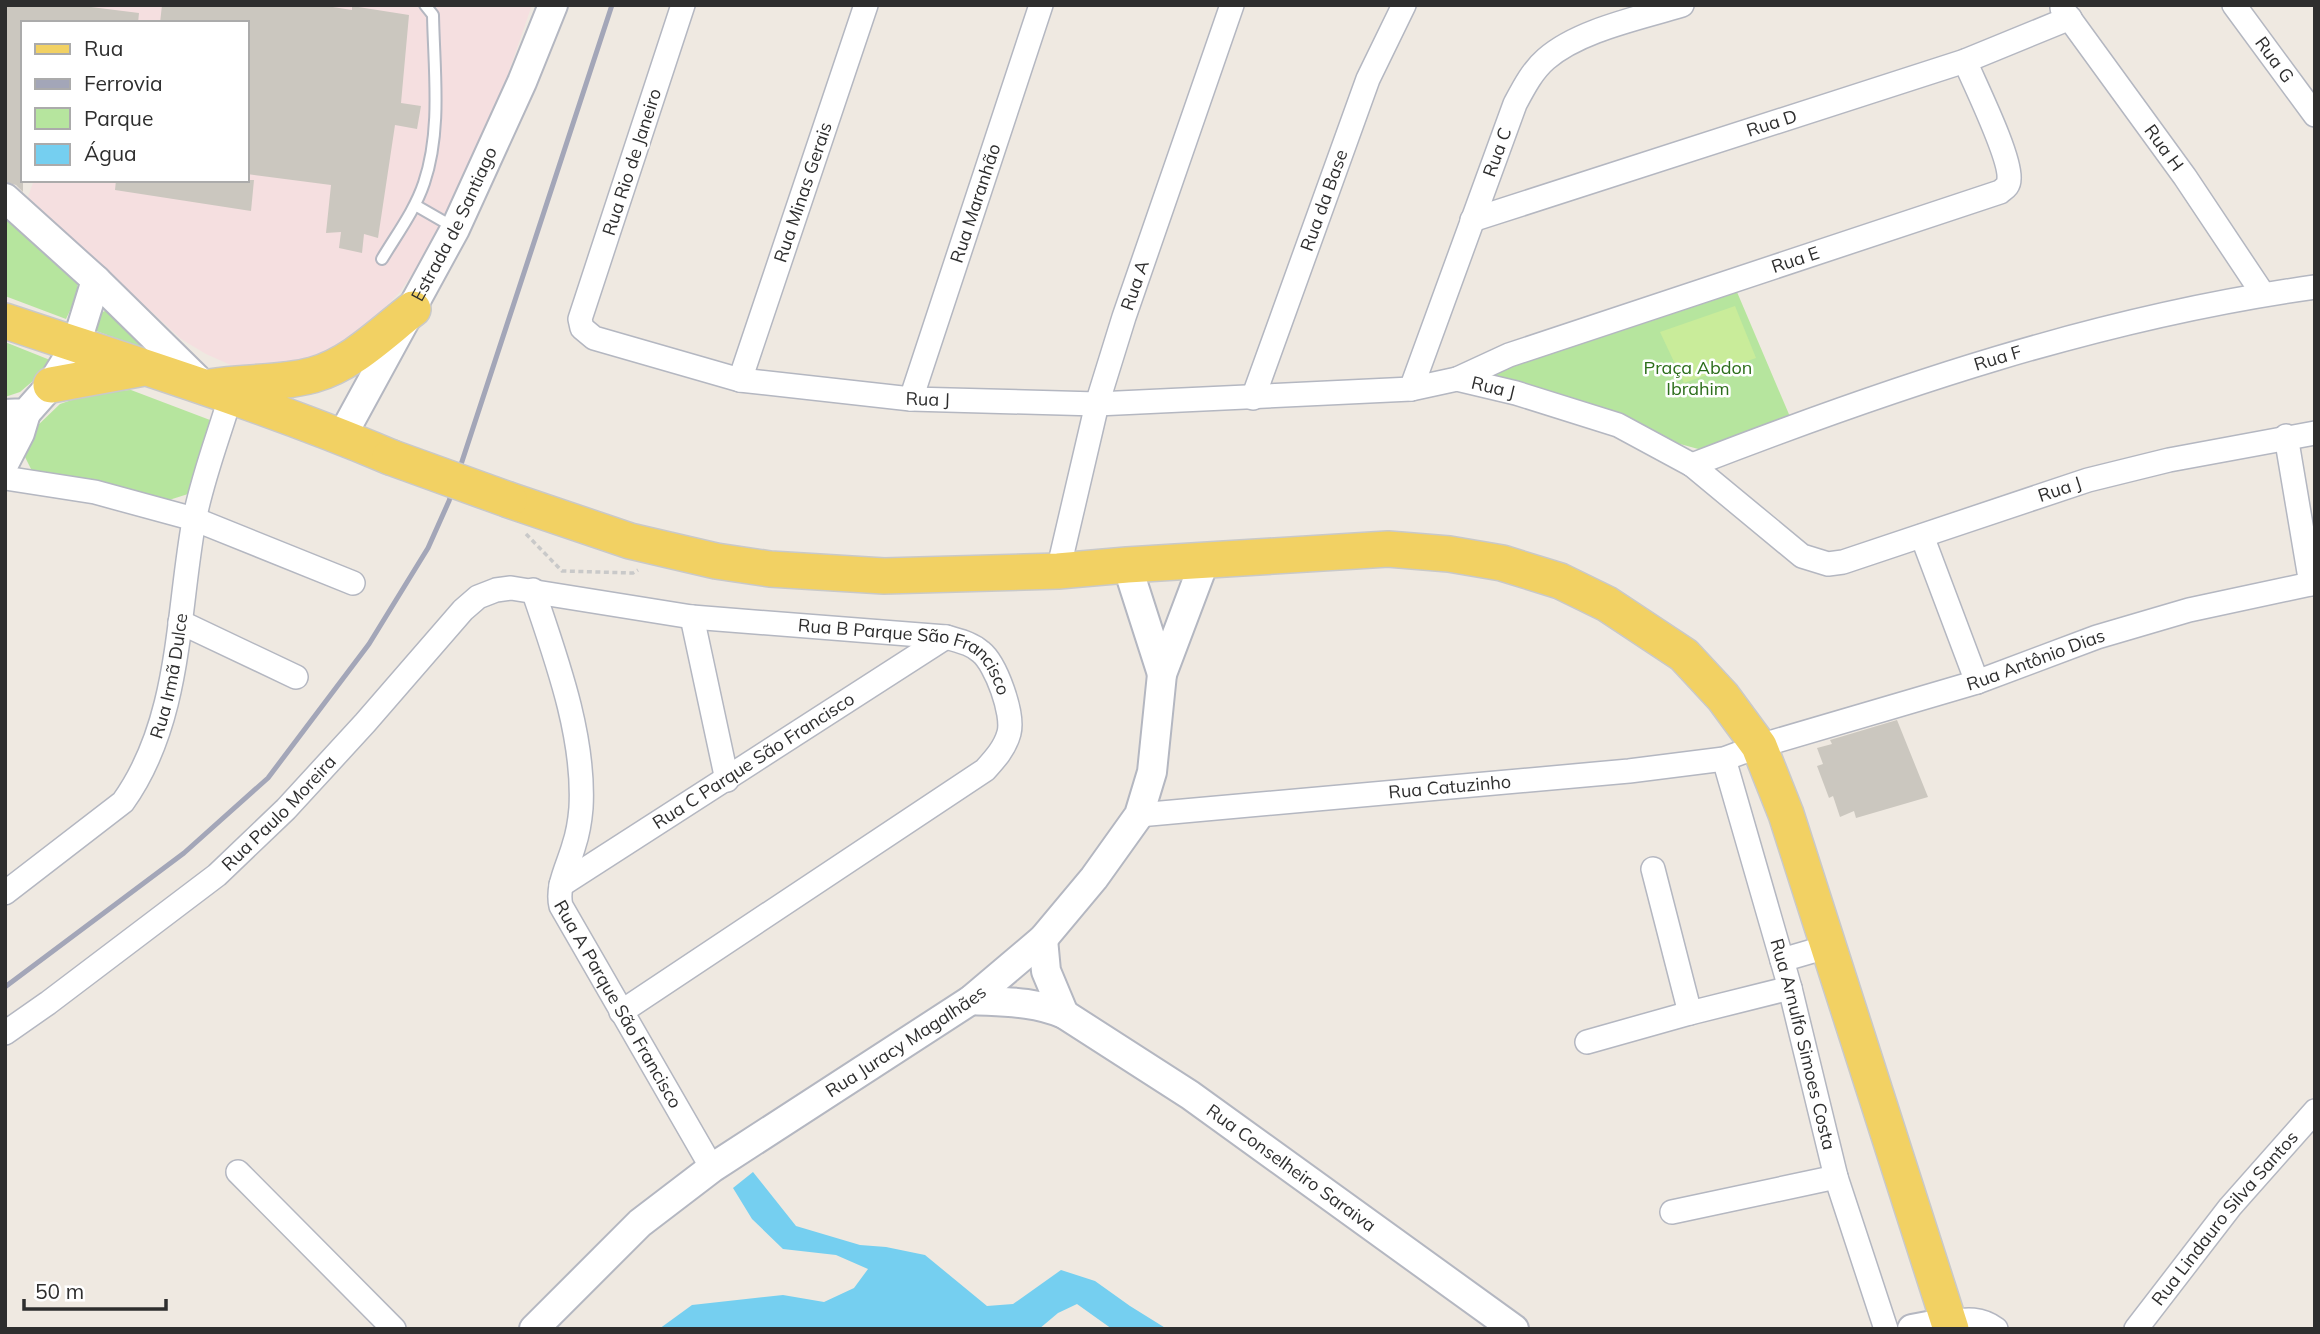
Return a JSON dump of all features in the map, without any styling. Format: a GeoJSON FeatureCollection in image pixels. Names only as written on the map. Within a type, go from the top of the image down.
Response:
{"type":"FeatureCollection","features":[{"type":"Feature","properties":{"kind":"main road"},"geometry":{"type":"LineString","coordinates":[[218,393],[314,375],[342,363],[363,350],[413,309]]}},
{"type":"Feature","properties":{"kind":"main road"},"geometry":{"type":"LineString","coordinates":[[5,321],[342,436],[514,514],[716,561],[770,569],[884,576],[1058,571],[1388,549],[1449,554],[1502,563],[1560,581],[1607,604],[1684,655],[1723,697],[1759,746],[1786,814],[1830,946],[1950,1326]]}},
{"type":"Feature","properties":{"kind":"main road"},"geometry":{"type":"LineString","coordinates":[[51,386],[145,368]]}},
{"type":"Feature","properties":{"kind":"street","name":"Estrada de Santiago"},"geometry":{"type":"LineString","coordinates":[[342,436],[455,229],[522,82],[553,5]]}},
{"type":"Feature","properties":{"kind":"street","name":"Rua Rio de Janeiro"},"geometry":{"type":"LineString","coordinates":[[580,319],[683,5]]}},
{"type":"Feature","properties":{"kind":"street","name":"Rua Minas Gerais"},"geometry":{"type":"LineString","coordinates":[[740,380],[866,5]]}},
{"type":"Feature","properties":{"kind":"street","name":"Rua Maranhão"},"geometry":{"type":"LineString","coordinates":[[911,399],[1041,5]]}},
{"type":"Feature","properties":{"kind":"street","name":"Rua A"},"geometry":{"type":"LineString","coordinates":[[1058,571],[1097,404],[1124,317],[1232,5]]}},
{"type":"Feature","properties":{"kind":"street","name":"Rua da Base"},"geometry":{"type":"LineString","coordinates":[[1253,398],[1368,79],[1404,5]]}},
{"type":"Feature","properties":{"kind":"street","name":"Rua C"},"geometry":{"type":"LineString","coordinates":[[1411,389],[1515,104],[1528,81],[1545,60],[1571,43],[1682,5]]}},
{"type":"Feature","properties":{"kind":"street","name":"Rua G"},"geometry":{"type":"LineString","coordinates":[[2234,5],[2315,114]]}},
{"type":"Feature","properties":{"kind":"street","name":"Rua D"},"geometry":{"type":"LineString","coordinates":[[1472,220],[1965,61],[2065,12]]}},
{"type":"Feature","properties":{"kind":"street","name":"Rua H"},"geometry":{"type":"LineString","coordinates":[[2065,12],[2185,177],[2263,294]]}},
{"type":"Feature","properties":{"kind":"street","name":"Rua E"},"geometry":{"type":"LineString","coordinates":[[1457,379],[1509,355],[2000,192],[2008,185],[2010,178],[2006,160],[1965,61]]}},
{"type":"Feature","properties":{"kind":"street"},"geometry":{"type":"LineString","coordinates":[[5,198],[218,393]]}},
{"type":"Feature","properties":{"kind":"street"},"geometry":{"type":"LineString","coordinates":[[5,461],[20,433],[16,413],[51,386],[76,345],[96,281]]}},
{"type":"Feature","properties":{"kind":"street","name":"Rua F"},"geometry":{"type":"LineString","coordinates":[[1692,465],[1886,393],[2063,339],[2164,313],[2315,287]]}},
{"type":"Feature","properties":{"kind":"street","name":"Rua J"},"geometry":{"type":"LineString","coordinates":[[580,319],[582,328],[593,338],[740,380],[911,399],[1097,404],[1411,389],[1457,379],[1516,393],[1618,425],[1692,465],[1802,556],[1828,564],[1843,562],[2088,480],[2168,460],[2286,436],[2315,433]]}},
{"type":"Feature","properties":{"kind":"street","name":"Rua Irmã Dulce"},"geometry":{"type":"LineString","coordinates":[[5,893],[107,817],[123,802],[135,786],[151,752],[163,719],[194,519],[218,393]]}},
{"type":"Feature","properties":{"kind":"street"},"geometry":{"type":"LineString","coordinates":[[2286,436],[2311,589]]}},
{"type":"Feature","properties":{"kind":"street"},"geometry":{"type":"LineString","coordinates":[[5,478],[95,492],[194,519],[353,583]]}},
{"type":"Feature","properties":{"kind":"street"},"geometry":{"type":"LineString","coordinates":[[1922,536],[1977,682]]}},
{"type":"Feature","properties":{"kind":"street"},"geometry":{"type":"LineString","coordinates":[[1162,674],[1205,560]]}},
{"type":"Feature","properties":{"kind":"street"},"geometry":{"type":"LineString","coordinates":[[1127,565],[1162,674]]}},
{"type":"Feature","properties":{"kind":"street","name":"Rua Paulo Moreira"},"geometry":{"type":"LineString","coordinates":[[5,1033],[217,875],[295,799],[463,610],[478,597],[511,588],[533,590]]}},
{"type":"Feature","properties":{"kind":"street","name":"Rua Antônio Dias"},"geometry":{"type":"LineString","coordinates":[[1759,746],[1977,682],[2097,637],[2189,610],[2311,589]]}},
{"type":"Feature","properties":{"kind":"street","name":"Rua B Parque São Francisco"},"geometry":{"type":"LineString","coordinates":[[533,590],[692,617],[946,637],[969,643],[984,654],[995,673],[1010,713],[1010,731],[996,759],[985,770],[621,1012]]}},
{"type":"Feature","properties":{"kind":"street","name":"Rua A Parque São Francisco"},"geometry":{"type":"LineString","coordinates":[[533,590],[556,659],[576,741],[581,806],[574,846],[559,900],[712,1168]]}},
{"type":"Feature","properties":{"kind":"street"},"geometry":{"type":"LineString","coordinates":[[692,617],[727,780]]}},
{"type":"Feature","properties":{"kind":"street"},"geometry":{"type":"LineString","coordinates":[[180,622],[296,677]]}},
{"type":"Feature","properties":{"kind":"street","name":"Rua C Parque São Francisco"},"geometry":{"type":"LineString","coordinates":[[562,885],[946,637]]}},
{"type":"Feature","properties":{"kind":"street","name":"Rua Juracy Magalhães"},"geometry":{"type":"LineString","coordinates":[[534,1329],[580,1280],[640,1223],[712,1168],[971,1000],[1043,939],[1094,878],[1139,816],[1152,772],[1162,674]]}},
{"type":"Feature","properties":{"kind":"street","name":"Rua Catuzinho"},"geometry":{"type":"LineString","coordinates":[[1139,816],[1629,771],[1724,759],[1759,746]]}},
{"type":"Feature","properties":{"kind":"street","name":"Rua Arnulfo Simoes Costa"},"geometry":{"type":"LineString","coordinates":[[1724,759],[1790,988],[1836,1177],[1886,1329]]}},
{"type":"Feature","properties":{"kind":"street"},"geometry":{"type":"LineString","coordinates":[[1653,869],[1690,1013]]}},
{"type":"Feature","properties":{"kind":"street"},"geometry":{"type":"LineString","coordinates":[[1043,939],[1046,971],[1064,1014]]}},
{"type":"Feature","properties":{"kind":"street"},"geometry":{"type":"LineString","coordinates":[[1782,960],[1830,946]]}},
{"type":"Feature","properties":{"kind":"street"},"geometry":{"type":"LineString","coordinates":[[1587,1042],[1790,988]]}},
{"type":"Feature","properties":{"kind":"street","name":"Rua Conselheiro Saraiva"},"geometry":{"type":"LineString","coordinates":[[971,1000],[1026,1003],[1064,1014],[1190,1095],[1514,1329]]}},
{"type":"Feature","properties":{"kind":"street","name":"Rua Lindauro Silva Santos"},"geometry":{"type":"LineString","coordinates":[[2136,1329],[2230,1207],[2315,1111]]}},
{"type":"Feature","properties":{"kind":"street"},"geometry":{"type":"LineString","coordinates":[[238,1172],[394,1329]]}},
{"type":"Feature","properties":{"kind":"street"},"geometry":{"type":"LineString","coordinates":[[1672,1212],[1836,1177]]}},
{"type":"Feature","properties":{"kind":"street"},"geometry":{"type":"LineString","coordinates":[[1912,1329],[1950,1326],[1976,1320],[1996,1329]]}},
{"type":"Feature","properties":{"kind":"lane"},"geometry":{"type":"LineString","coordinates":[[382,259],[415,205],[430,159],[434,131],[433,15],[425,5]]}},
{"type":"Feature","properties":{"kind":"lane"},"geometry":{"type":"LineString","coordinates":[[415,205],[455,229]]}},
{"type":"Feature","properties":{"kind":"path"},"geometry":{"type":"LineString","coordinates":[[514,514],[562,571],[633,573],[675,551]]}},
{"type":"Feature","properties":{"kind":"shaded area"},"geometry":{"type":"Polygon","coordinates":[[[95,5],[532,5],[506,80],[455,199],[429,249],[400,292],[368,325],[337,350],[297,365],[264,368],[233,366],[181,339],[28,197],[33,182],[248,182],[248,21],[89,21],[95,5]]]}},
{"type":"Feature","properties":{"kind":"green space"},"geometry":{"type":"Polygon","coordinates":[[[5,213],[78,279],[77,296],[66,319],[5,296],[5,213]]]}},
{"type":"Feature","properties":{"kind":"green space","name":"Praça Abdon Ibrahim"},"geometry":{"type":"Polygon","coordinates":[[[1737,292],[1791,419],[1702,450],[1669,441],[1621,416],[1489,380],[1491,371],[1737,292]]]}},
{"type":"Feature","properties":{"kind":"green space"},"geometry":{"type":"Polygon","coordinates":[[[1735,306],[1756,358],[1684,383],[1660,332],[1735,306]]]}},
{"type":"Feature","properties":{"kind":"green space"},"geometry":{"type":"Polygon","coordinates":[[[112,308],[165,356],[88,328],[98,314],[112,308]]]}},
{"type":"Feature","properties":{"kind":"green space"},"geometry":{"type":"Polygon","coordinates":[[[5,342],[55,362],[20,392],[5,397],[5,342]]]}},
{"type":"Feature","properties":{"kind":"green space"},"geometry":{"type":"Polygon","coordinates":[[[131,390],[210,420],[209,438],[198,481],[188,494],[166,501],[33,473],[25,457],[35,428],[60,404],[95,392],[131,390]]]}},
{"type":"Feature","properties":{"kind":"water"},"geometry":{"type":"Polygon","coordinates":[[[753,1172],[796,1226],[860,1245],[925,1255],[987,1306],[1013,1304],[1061,1270],[1095,1281],[1167,1329],[1112,1329],[1077,1304],[1058,1313],[1039,1329],[659,1329],[692,1305],[783,1295],[824,1302],[854,1288],[868,1269],[836,1255],[783,1249],[752,1219],[733,1188],[753,1172]]]}},
{"type":"Feature","properties":{"kind":"building"},"geometry":{"type":"Polygon","coordinates":[[[5,5],[75,5],[139,13],[138,21],[21,21],[23,192],[16,185],[5,182],[5,5]]]}},
{"type":"Feature","properties":{"kind":"building"},"geometry":{"type":"Polygon","coordinates":[[[162,5],[320,5],[352,10],[352,6],[409,15],[401,103],[421,106],[417,129],[395,125],[378,238],[364,234],[362,253],[339,248],[341,232],[326,233],[331,185],[248,174],[248,21],[160,21],[162,5]]]}},
{"type":"Feature","properties":{"kind":"building"},"geometry":{"type":"Polygon","coordinates":[[[254,180],[251,211],[115,190],[116,182],[254,180]]]}},
{"type":"Feature","properties":{"kind":"building"},"geometry":{"type":"Polygon","coordinates":[[[1897,720],[1928,797],[1856,818],[1854,811],[1840,817],[1833,796],[1829,798],[1817,766],[1823,764],[1817,748],[1832,744],[1830,740],[1897,720]]]}},
{"type":"Feature","properties":{"kind":"railway"},"geometry":{"type":"LineString","coordinates":[[5,987],[184,853],[268,778],[369,644],[428,548],[449,501],[612,5]]}}]}
